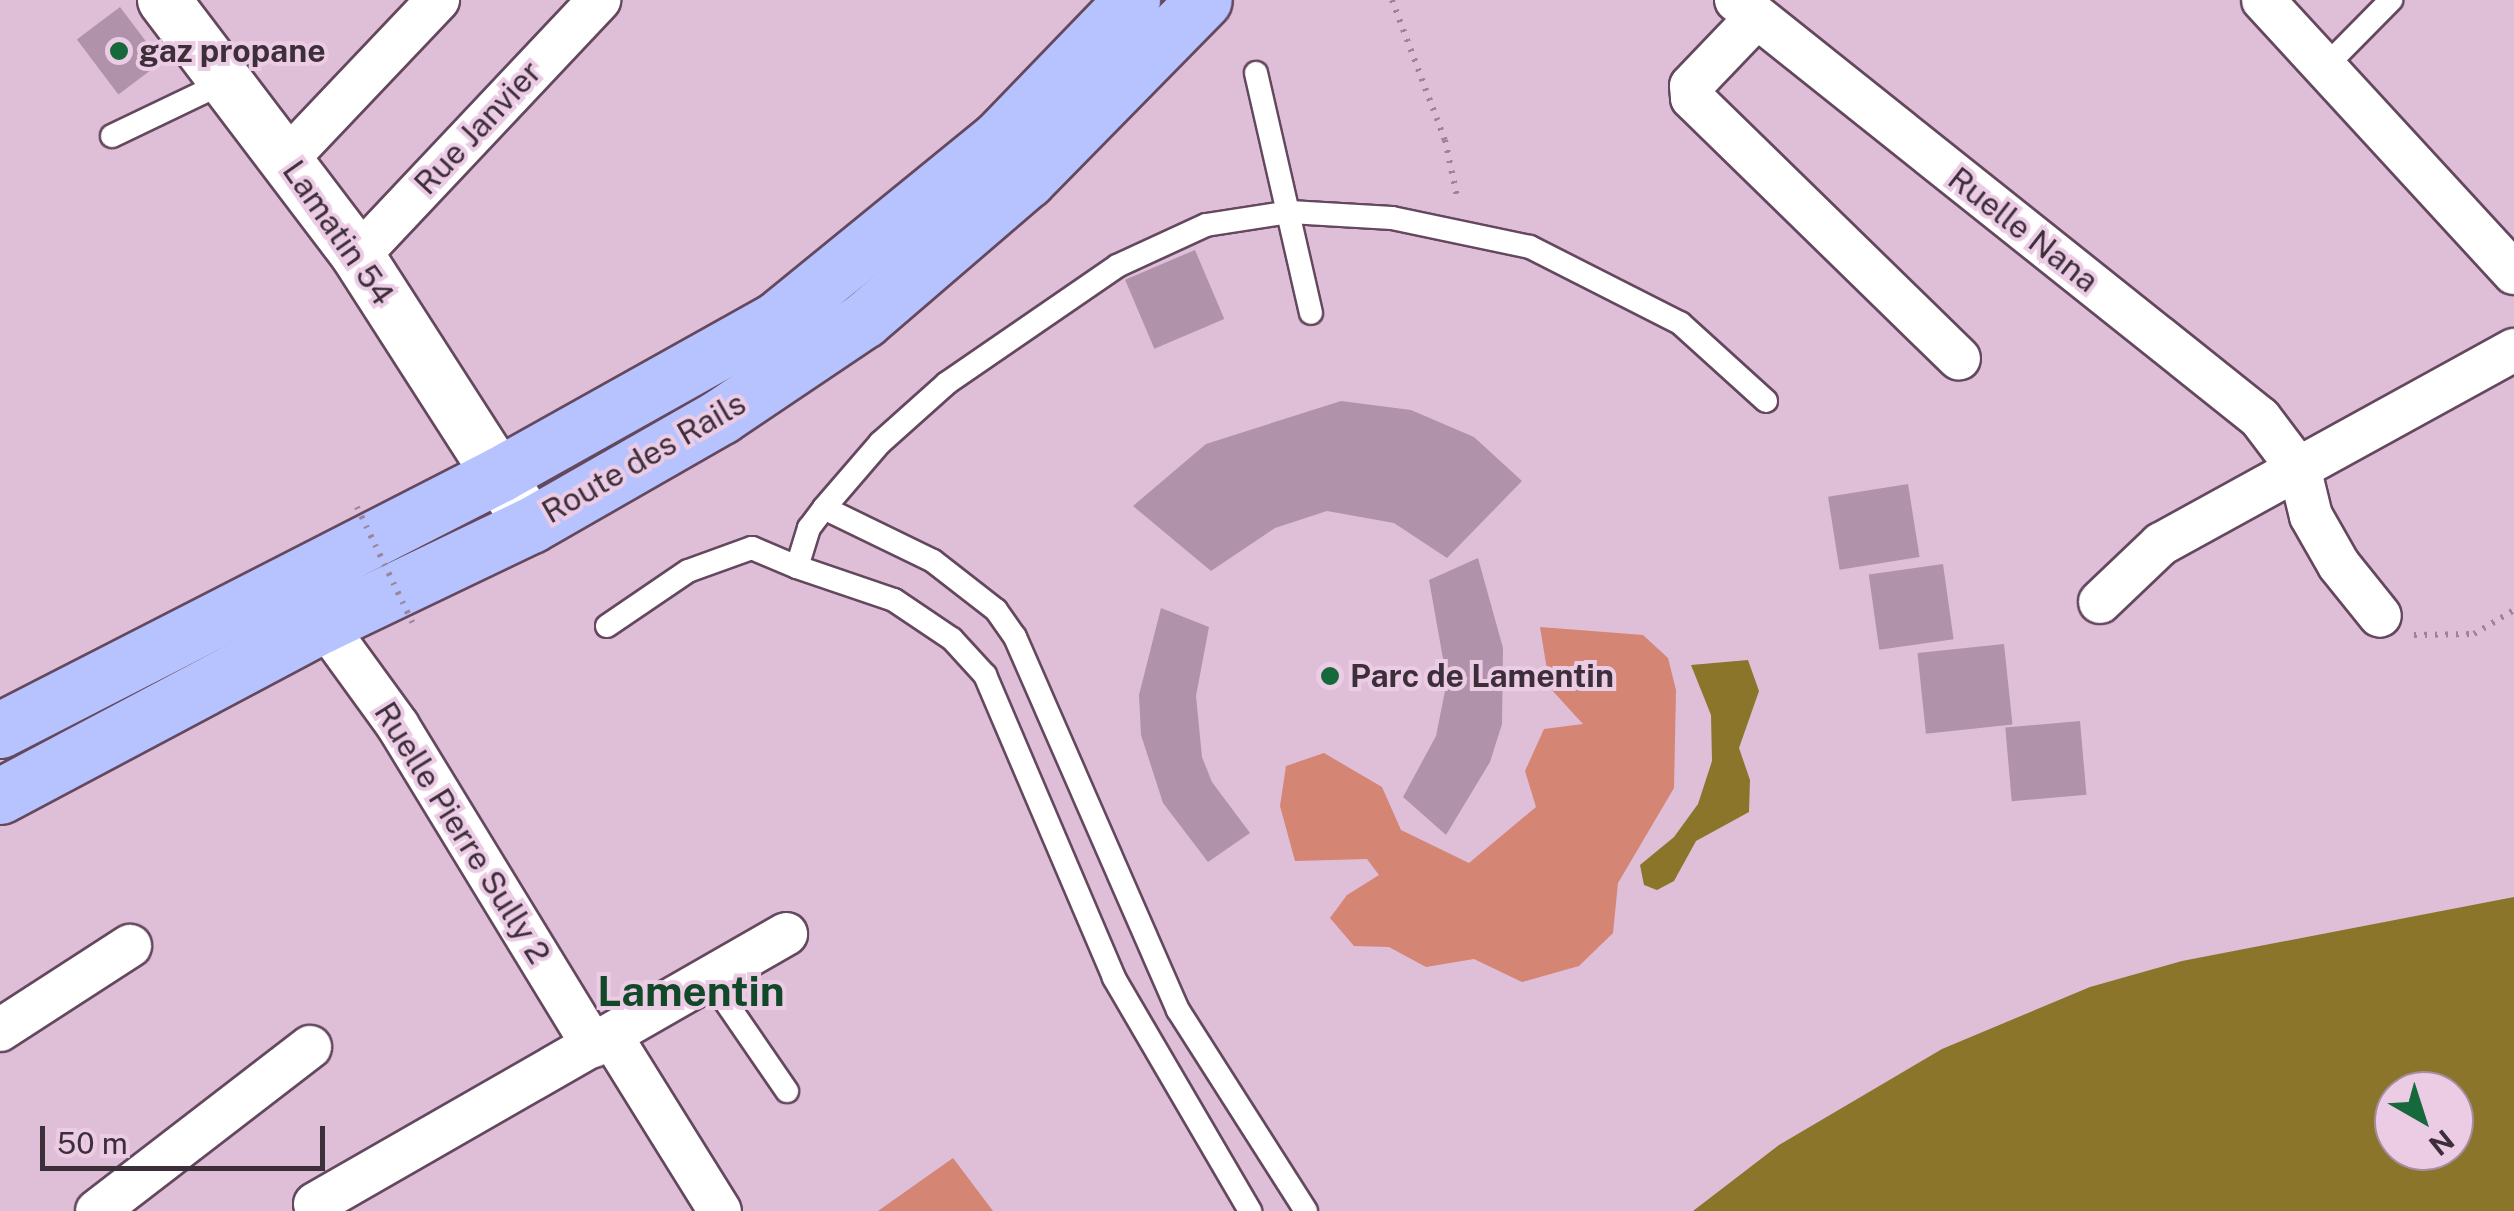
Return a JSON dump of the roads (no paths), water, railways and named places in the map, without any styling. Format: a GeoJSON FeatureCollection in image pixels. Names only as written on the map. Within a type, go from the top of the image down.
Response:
{"type":"FeatureCollection","features":[{"type":"Feature","properties":{"kind":"main road","name":"Route des Rails"},"geometry":{"type":"LineString","coordinates":[[0,730],[500,474],[776,320],[998,139],[1132,0]]}},
{"type":"Feature","properties":{"kind":"main road","name":"Route des Rails"},"geometry":{"type":"LineString","coordinates":[[0,796],[324,624],[531,525],[721,416],[864,320],[1027,180],[1204,0]]}},
{"type":"Feature","properties":{"kind":"street","name":"Lamatin 54"},"geometry":{"type":"LineString","coordinates":[[164,0],[358,256],[531,525]]}},
{"type":"Feature","properties":{"kind":"street"},"geometry":{"type":"LineString","coordinates":[[286,160],[438,0]]}},
{"type":"Feature","properties":{"kind":"street","name":"Rue Janvier"},"geometry":{"type":"LineString","coordinates":[[358,256],[598,0]]}},
{"type":"Feature","properties":{"kind":"street"},"geometry":{"type":"LineString","coordinates":[[2262,0],[2514,273]]}},
{"type":"Feature","properties":{"kind":"street"},"geometry":{"type":"LineString","coordinates":[[1745,10],[1691,86],[1692,98],[1959,358]]}},
{"type":"Feature","properties":{"kind":"street","name":"Ruelle Nana"},"geometry":{"type":"LineString","coordinates":[[1745,10],[2260,418],[2300,470],[2320,532],[2380,616]]}},
{"type":"Feature","properties":{"kind":"street"},"geometry":{"type":"LineString","coordinates":[[2100,602],[2161,544],[2514,350]]}},
{"type":"Feature","properties":{"kind":"street","name":"Ruelle Pierre Sully 2"},"geometry":{"type":"LineString","coordinates":[[324,624],[407,741],[602,1041],[720,1211]]}},
{"type":"Feature","properties":{"kind":"street"},"geometry":{"type":"LineString","coordinates":[[314,1204],[786,934]]}},
{"type":"Feature","properties":{"kind":"street"},"geometry":{"type":"LineString","coordinates":[[0,1030],[130,946]]}},
{"type":"Feature","properties":{"kind":"street"},"geometry":{"type":"LineString","coordinates":[[97,1211],[310,1047]]}},
{"type":"Feature","properties":{"kind":"lane"},"geometry":{"type":"LineString","coordinates":[[2326,66],[2390,0]]}},
{"type":"Feature","properties":{"kind":"lane"},"geometry":{"type":"LineString","coordinates":[[1256,73],[1311,313]]}},
{"type":"Feature","properties":{"kind":"lane"},"geometry":{"type":"LineString","coordinates":[[112,136],[227,82]]}},
{"type":"Feature","properties":{"kind":"lane"},"geometry":{"type":"LineString","coordinates":[[797,567],[809,528],[824,508],[880,442],[934,395],[1058,303],[1168,239],[1206,226],[1290,212],[1392,218],[1530,247],[1611,283],[1680,323],[1766,401]]}},
{"type":"Feature","properties":{"kind":"lane"},"geometry":{"type":"LineString","coordinates":[[824,508],[933,561],[996,610],[1014,637],[1178,1010],[1306,1211]]}},
{"type":"Feature","properties":{"kind":"lane"},"geometry":{"type":"LineString","coordinates":[[607,626],[688,571],[752,548],[894,600],[952,639],[985,675],[1114,978],[1250,1211]]}},
{"type":"Feature","properties":{"kind":"lane"},"geometry":{"type":"LineString","coordinates":[[710,978],[787,1091]]}},
{"type":"Feature","properties":{"kind":"place","name":"gaz propane"},"geometry":{"type":"Point","coordinates":[119,51]}},
{"type":"Feature","properties":{"kind":"place","name":"Parc de Lamentin"},"geometry":{"type":"Point","coordinates":[1330,676]}},
{"type":"Feature","properties":{"kind":"district","name":"Lamentin"},"geometry":{"type":"Point","coordinates":[691,991]}}]}
